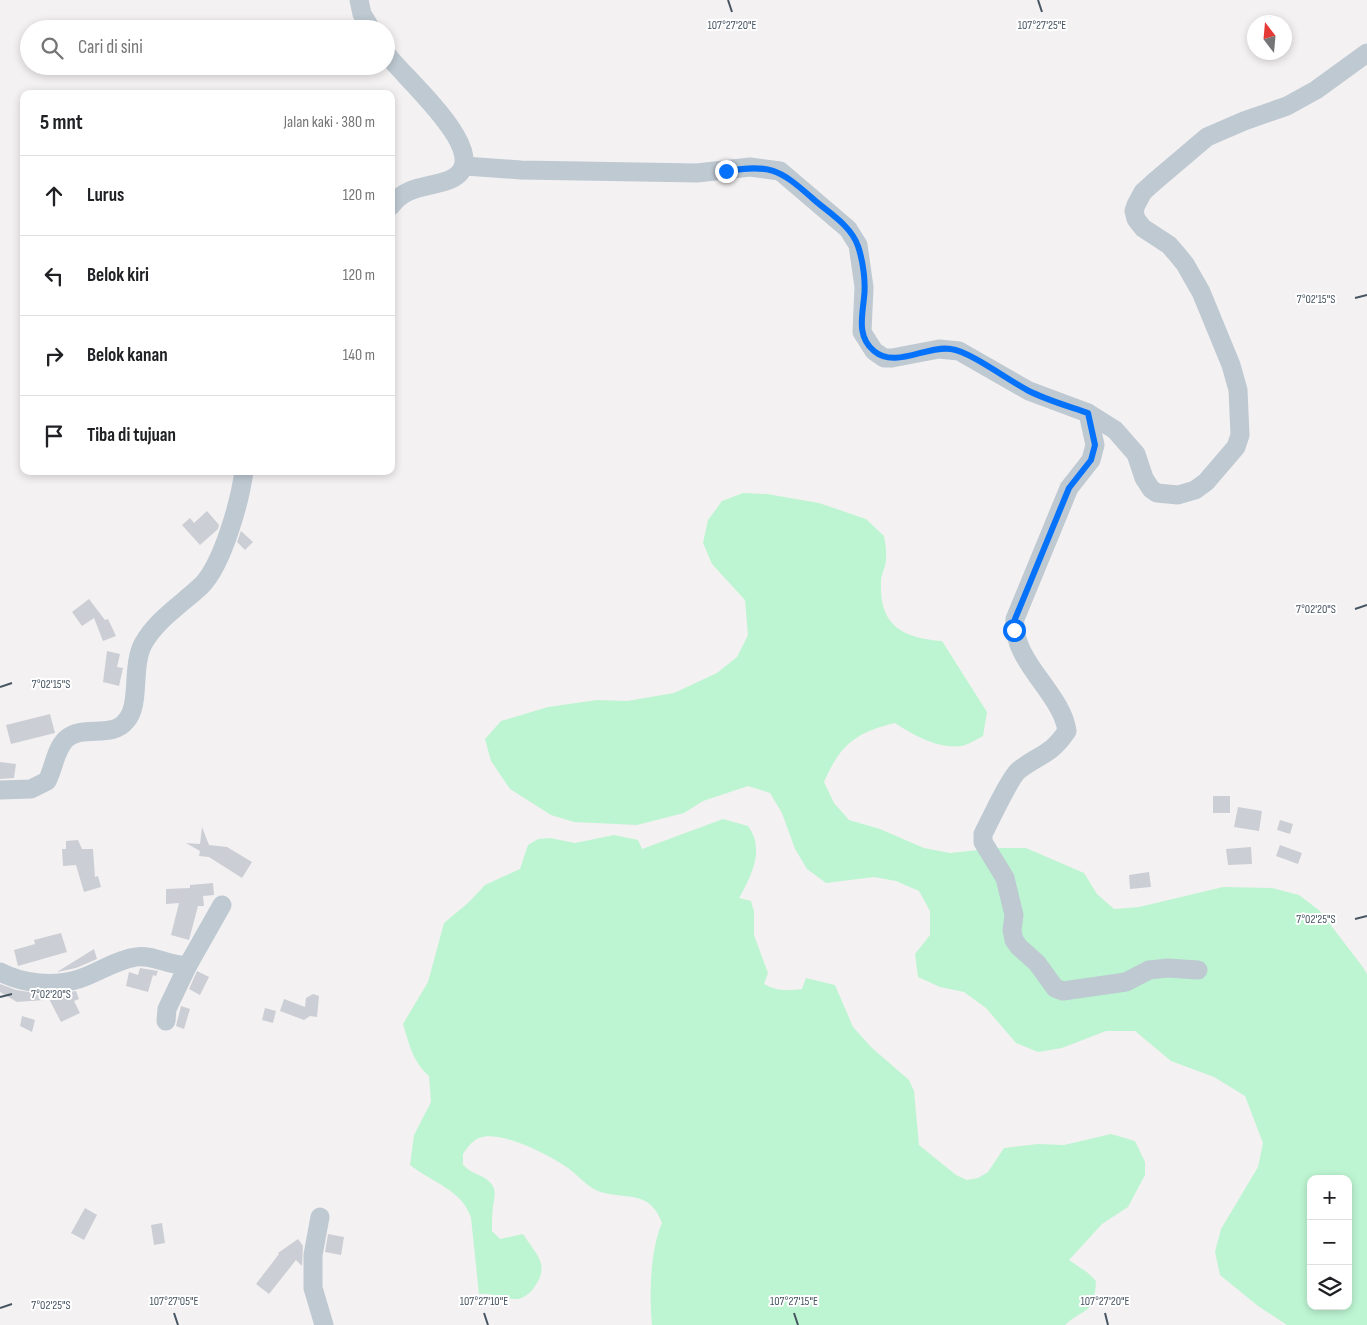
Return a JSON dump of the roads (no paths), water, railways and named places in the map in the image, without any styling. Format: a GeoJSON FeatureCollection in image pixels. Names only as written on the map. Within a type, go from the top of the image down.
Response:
{"type":"FeatureCollection","features":[{"type":"Feature","properties":{"kind":"street"},"geometry":{"type":"LineString","coordinates":[[359,0],[365,20]]}},
{"type":"Feature","properties":{"kind":"street"},"geometry":{"type":"LineString","coordinates":[[465,166],[697,173],[750,167],[780,172],[848,229],[858,245],[864,287],[861,313],[862,332],[874,351],[884,358],[892,358],[939,349],[959,351],[1029,391],[1088,413],[1115,430],[1130,446],[1144,478],[1157,493],[1178,495],[1195,490],[1206,482],[1236,447],[1240,436],[1238,390],[1231,365],[1201,292],[1185,264],[1169,245],[1143,228],[1136,219],[1136,205],[1143,192],[1208,138],[1244,121],[1287,106],[1309,94],[1367,53]]}},
{"type":"Feature","properties":{"kind":"street"},"geometry":{"type":"LineString","coordinates":[[395,63],[444,118],[465,155],[465,166],[457,177],[404,193],[395,202]]}},
{"type":"Feature","properties":{"kind":"street"},"geometry":{"type":"LineString","coordinates":[[1088,413],[1095,445],[1091,460],[1069,488],[1015,619],[1014,630],[1018,642],[1064,718],[1066,730],[1058,744],[1040,758],[1018,771],[983,834],[983,842],[1005,878],[1014,915],[1012,930],[1014,940],[1037,963],[1055,988],[1063,991],[1126,982],[1149,970],[1168,968],[1198,970]]}},
{"type":"Feature","properties":{"kind":"street"},"geometry":{"type":"LineString","coordinates":[[0,790],[31,789],[47,780],[56,756],[66,740],[74,734],[119,728],[128,720],[132,710],[135,670],[144,644],[156,626],[204,583],[211,572],[231,524],[243,475]]}},
{"type":"Feature","properties":{"kind":"street"},"geometry":{"type":"LineString","coordinates":[[166,1021],[167,1009],[188,965],[222,905]]}},
{"type":"Feature","properties":{"kind":"street"},"geometry":{"type":"LineString","coordinates":[[0,972],[38,983],[54,984],[79,979],[112,964],[137,956],[149,957],[179,966],[188,965]]}},
{"type":"Feature","properties":{"kind":"street"},"geometry":{"type":"LineString","coordinates":[[320,1217],[313,1255],[313,1288],[324,1325]]}}]}
